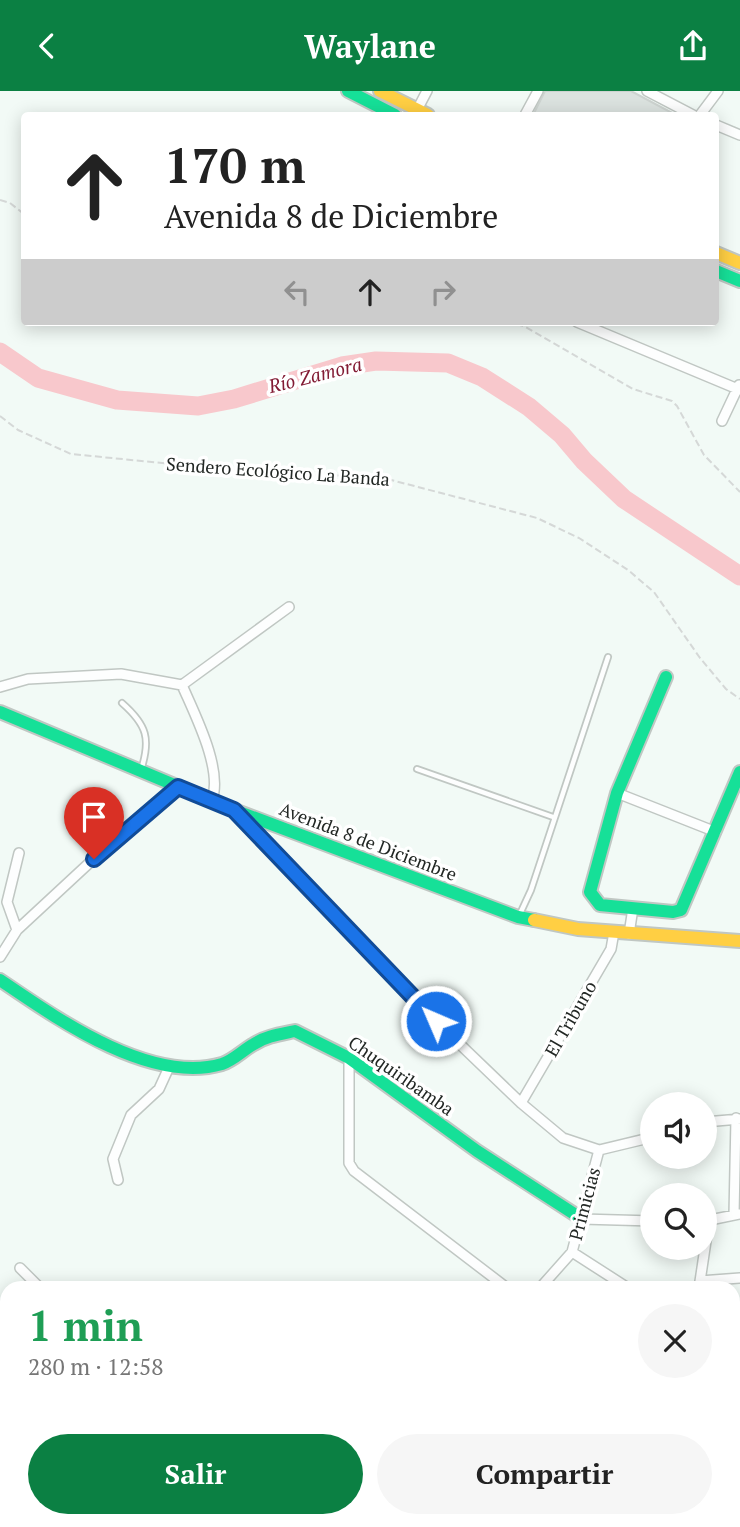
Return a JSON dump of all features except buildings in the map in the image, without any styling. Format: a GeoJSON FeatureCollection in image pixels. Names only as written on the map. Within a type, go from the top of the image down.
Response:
{"type":"FeatureCollection","features":[{"type":"Feature","properties":{"kind":"street"},"geometry":{"type":"LineString","coordinates":[[348,91],[389,112]]}},
{"type":"Feature","properties":{"kind":"street"},"geometry":{"type":"LineString","coordinates":[[380,91],[421,112]]}},
{"type":"Feature","properties":{"kind":"street"},"geometry":{"type":"LineString","coordinates":[[425,112],[427,91]]}},
{"type":"Feature","properties":{"kind":"street"},"geometry":{"type":"LineString","coordinates":[[527,112],[538,91]]}},
{"type":"Feature","properties":{"kind":"street"},"geometry":{"type":"LineString","coordinates":[[647,91],[687,112]]}},
{"type":"Feature","properties":{"kind":"street"},"geometry":{"type":"LineString","coordinates":[[702,112],[718,91]]}},
{"type":"Feature","properties":{"kind":"street"},"geometry":{"type":"LineString","coordinates":[[719,126],[740,135]]}},
{"type":"Feature","properties":{"kind":"street"},"geometry":{"type":"LineString","coordinates":[[719,254],[740,263]]}},
{"type":"Feature","properties":{"kind":"street"},"geometry":{"type":"LineString","coordinates":[[719,272],[740,281]]}},
{"type":"Feature","properties":{"kind":"street"},"geometry":{"type":"LineString","coordinates":[[600,326],[739,387],[722,421]]}},
{"type":"Feature","properties":{"kind":"street"},"geometry":{"type":"LineString","coordinates":[[0,687],[28,679],[121,674],[182,685],[289,607]]}},
{"type":"Feature","properties":{"kind":"street"},"geometry":{"type":"LineString","coordinates":[[666,677],[617,793],[590,892],[600,905],[681,910],[740,772]]}},
{"type":"Feature","properties":{"kind":"street"},"geometry":{"type":"LineString","coordinates":[[182,685],[214,770],[216,789],[212,800]]}},
{"type":"Feature","properties":{"kind":"street","name":"Avenida 8 de Diciembre"},"geometry":{"type":"LineString","coordinates":[[0,712],[234,810],[519,917],[546,924],[629,934],[740,941]]}},
{"type":"Feature","properties":{"kind":"street"},"geometry":{"type":"LineString","coordinates":[[0,957],[17,930],[113,841],[178,787]]}},
{"type":"Feature","properties":{"kind":"street"},"geometry":{"type":"LineString","coordinates":[[617,793],[716,832]]}},
{"type":"Feature","properties":{"kind":"street"},"geometry":{"type":"LineString","coordinates":[[234,810],[419,1005],[522,1103],[564,1138],[599,1150],[640,1140]]}},
{"type":"Feature","properties":{"kind":"street"},"geometry":{"type":"LineString","coordinates":[[17,930],[7,902],[19,853]]}},
{"type":"Feature","properties":{"kind":"street"},"geometry":{"type":"LineString","coordinates":[[629,934],[633,908]]}},
{"type":"Feature","properties":{"kind":"street","name":"El Tribuno"},"geometry":{"type":"LineString","coordinates":[[522,1103],[611,949],[614,932]]}},
{"type":"Feature","properties":{"kind":"street","name":"Chuquiribamba"},"geometry":{"type":"LineString","coordinates":[[0,980],[59,1019],[126,1053],[184,1069],[222,1065],[258,1041],[295,1031],[349,1058],[477,1151],[582,1219]]}},
{"type":"Feature","properties":{"kind":"street"},"geometry":{"type":"LineString","coordinates":[[349,1058],[349,1163],[354,1171],[498,1281]]}},
{"type":"Feature","properties":{"kind":"street"},"geometry":{"type":"LineString","coordinates":[[118,1180],[113,1159],[131,1115],[159,1089],[170,1065]]}},
{"type":"Feature","properties":{"kind":"street"},"geometry":{"type":"LineString","coordinates":[[717,1121],[738,1118],[737,1214],[717,1219]]}},
{"type":"Feature","properties":{"kind":"street","name":"Primicias"},"geometry":{"type":"LineString","coordinates":[[546,1281],[572,1252],[599,1150]]}},
{"type":"Feature","properties":{"kind":"street"},"geometry":{"type":"LineString","coordinates":[[582,1219],[640,1221]]}},
{"type":"Feature","properties":{"kind":"street"},"geometry":{"type":"LineString","coordinates":[[572,1252],[617,1281]]}},
{"type":"Feature","properties":{"kind":"street"},"geometry":{"type":"LineString","coordinates":[[700,1281],[702,1260]]}},
{"type":"Feature","properties":{"kind":"street"},"geometry":{"type":"LineString","coordinates":[[20,1268],[33,1281]]}},
{"type":"Feature","properties":{"kind":"street"},"geometry":{"type":"LineString","coordinates":[[722,1281],[740,1278]]}},
{"type":"Feature","properties":{"kind":"lane"},"geometry":{"type":"LineString","coordinates":[[519,917],[531,890],[608,657]]}},
{"type":"Feature","properties":{"kind":"lane"},"geometry":{"type":"LineString","coordinates":[[122,703],[142,725],[148,742],[141,771]]}},
{"type":"Feature","properties":{"kind":"lane"},"geometry":{"type":"LineString","coordinates":[[417,769],[553,817]]}},
{"type":"Feature","properties":{"kind":"path"},"geometry":{"type":"LineString","coordinates":[[0,200],[10,203],[21,212]]}},
{"type":"Feature","properties":{"kind":"path"},"geometry":{"type":"LineString","coordinates":[[524,326],[633,389],[671,401],[704,455],[740,492]]}},
{"type":"Feature","properties":{"kind":"path","name":"Sendero Ecológico La Banda"},"geometry":{"type":"LineString","coordinates":[[0,416],[18,430],[71,454],[293,476],[372,475],[537,518],[579,538],[628,570],[654,592],[700,658],[726,689],[740,699]]}},
{"type":"Feature","properties":{"kind":"waterway","name":"Río Zamora"},"geometry":{"type":"LineString","coordinates":[[0,352],[38,378],[117,400],[198,406],[234,399],[342,366],[376,361],[448,363],[482,377],[529,407],[562,435],[584,461],[624,499],[740,576]]}},
{"type":"Feature","properties":{"kind":"traffic: fast"},"geometry":{"type":"LineString","coordinates":[[348,91],[389,112]]}},
{"type":"Feature","properties":{"kind":"traffic: fast"},"geometry":{"type":"LineString","coordinates":[[719,272],[740,281]]}},
{"type":"Feature","properties":{"kind":"traffic: fast"},"geometry":{"type":"LineString","coordinates":[[666,677],[617,793],[590,892],[600,905],[673,912],[681,910],[740,772]]}},
{"type":"Feature","properties":{"kind":"traffic: fast"},"geometry":{"type":"LineString","coordinates":[[0,712],[234,810],[518,917],[534,920]]}},
{"type":"Feature","properties":{"kind":"traffic: fast"},"geometry":{"type":"LineString","coordinates":[[0,980],[48,1012],[105,1044],[135,1057],[165,1065],[194,1068],[222,1064],[264,1039],[295,1031],[349,1058],[477,1151],[582,1219]]}},
{"type":"Feature","properties":{"kind":"traffic: slow"},"geometry":{"type":"LineString","coordinates":[[380,91],[422,112]]}},
{"type":"Feature","properties":{"kind":"traffic: slow"},"geometry":{"type":"LineString","coordinates":[[719,254],[740,263]]}},
{"type":"Feature","properties":{"kind":"traffic: slow"},"geometry":{"type":"LineString","coordinates":[[534,920],[578,929],[740,941]]}},
{"type":"Feature","properties":{"kind":"route"},"geometry":{"type":"LineString","coordinates":[[94,859],[178,787],[234,810],[436,1021]]}}]}
